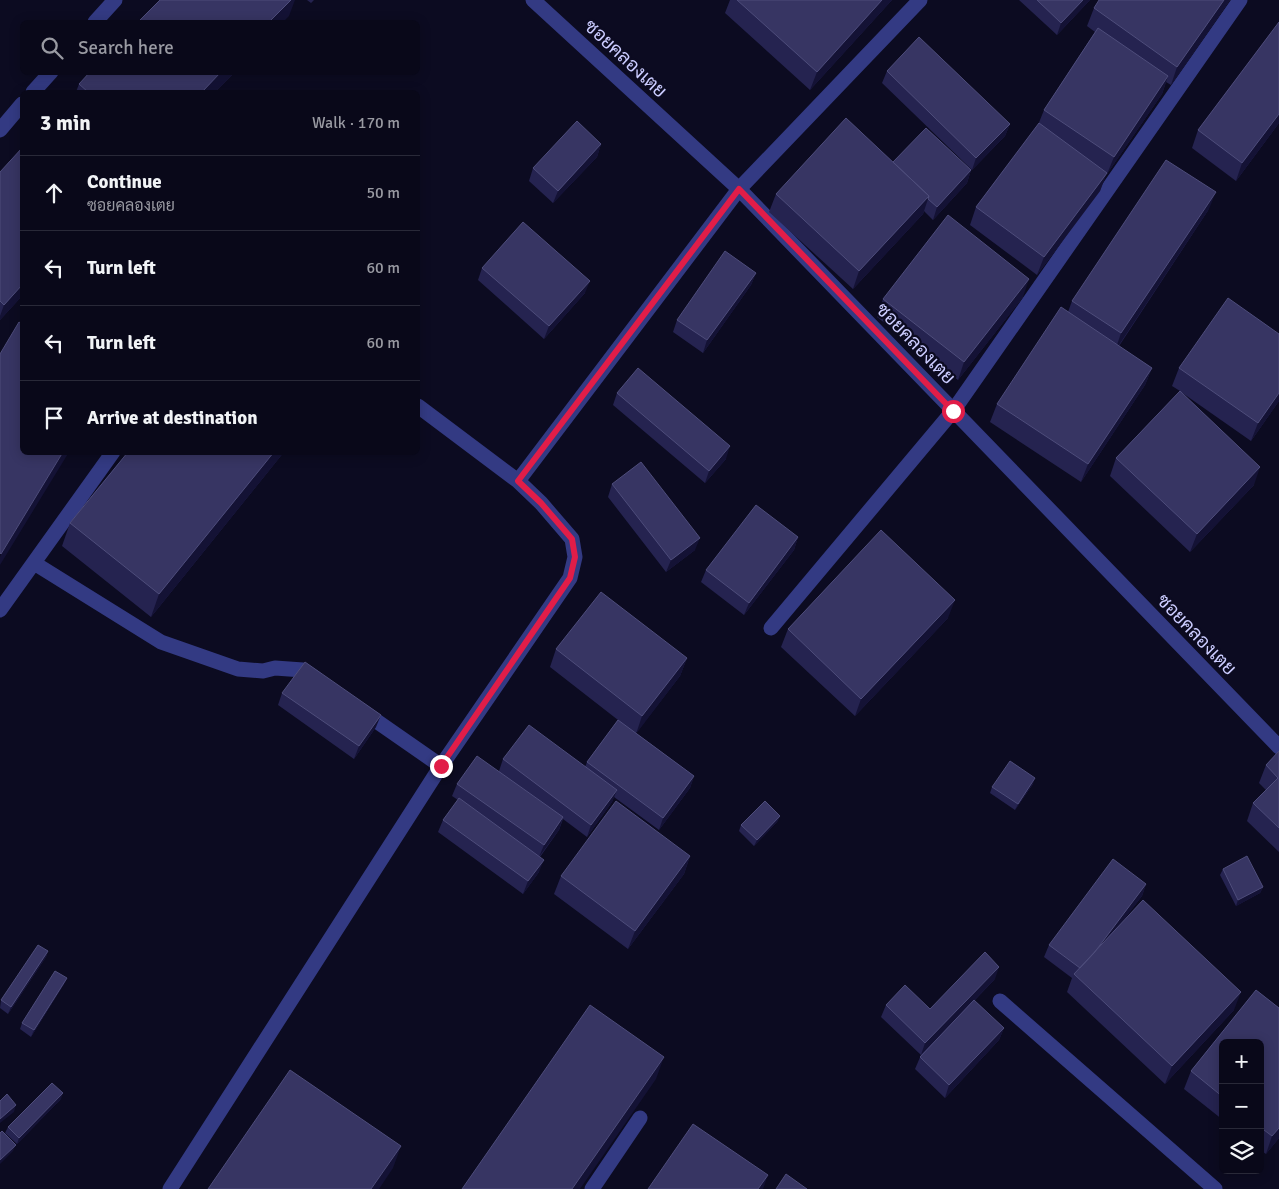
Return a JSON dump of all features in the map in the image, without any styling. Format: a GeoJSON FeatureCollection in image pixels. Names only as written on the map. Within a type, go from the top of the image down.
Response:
{"type":"FeatureCollection","features":[{"type":"Feature","properties":{"kind":"street"},"geometry":{"type":"LineString","coordinates":[[97,20],[115,0]]}},
{"type":"Feature","properties":{"kind":"street","name":"ซอยคลองเตย"},"geometry":{"type":"LineString","coordinates":[[533,0],[739,189],[1279,748]]}},
{"type":"Feature","properties":{"kind":"street"},"geometry":{"type":"LineString","coordinates":[[518,481],[739,189],[920,0]]}},
{"type":"Feature","properties":{"kind":"street"},"geometry":{"type":"LineString","coordinates":[[771,628],[953,411],[1240,0]]}},
{"type":"Feature","properties":{"kind":"street"},"geometry":{"type":"LineString","coordinates":[[35,90],[48,75]]}},
{"type":"Feature","properties":{"kind":"street"},"geometry":{"type":"LineString","coordinates":[[0,130],[20,106]]}},
{"type":"Feature","properties":{"kind":"street"},"geometry":{"type":"LineString","coordinates":[[170,1189],[441,766],[570,578],[575,557],[572,539],[541,503],[518,481],[420,408]]}},
{"type":"Feature","properties":{"kind":"street"},"geometry":{"type":"LineString","coordinates":[[0,610],[111,455]]}},
{"type":"Feature","properties":{"kind":"street"},"geometry":{"type":"LineString","coordinates":[[34,563],[162,642],[238,669],[263,671],[275,668],[303,670],[328,687]]}},
{"type":"Feature","properties":{"kind":"street"},"geometry":{"type":"LineString","coordinates":[[352,704],[441,766]]}},
{"type":"Feature","properties":{"kind":"street"},"geometry":{"type":"LineString","coordinates":[[1000,1001],[1215,1189]]}},
{"type":"Feature","properties":{"kind":"street"},"geometry":{"type":"LineString","coordinates":[[592,1189],[640,1118]]}},
{"type":"Feature","properties":{"kind":"building"},"geometry":{"type":"Polygon","coordinates":[[[160,0],[291,0],[271,20],[140,20],[160,0]]]}},
{"type":"Feature","properties":{"kind":"building"},"geometry":{"type":"Polygon","coordinates":[[[737,0],[882,0],[817,72],[737,0]]]}},
{"type":"Feature","properties":{"kind":"building"},"geometry":{"type":"Polygon","coordinates":[[[1037,0],[1083,0],[1061,23],[1037,0]]]}},
{"type":"Feature","properties":{"kind":"building"},"geometry":{"type":"Polygon","coordinates":[[[1099,0],[1224,0],[1177,67],[1094,8],[1099,0]]]}},
{"type":"Feature","properties":{"kind":"building"},"geometry":{"type":"Polygon","coordinates":[[[1279,22],[1279,114],[1242,163],[1198,130],[1279,22]]]}},
{"type":"Feature","properties":{"kind":"building"},"geometry":{"type":"Polygon","coordinates":[[[1098,28],[1168,76],[1114,157],[1044,110],[1098,28]]]}},
{"type":"Feature","properties":{"kind":"building"},"geometry":{"type":"Polygon","coordinates":[[[919,37],[1010,124],[976,158],[887,71],[919,37]]]}},
{"type":"Feature","properties":{"kind":"building"},"geometry":{"type":"Polygon","coordinates":[[[87,75],[218,75],[204,90],[86,90],[79,84],[87,75]]]}},
{"type":"Feature","properties":{"kind":"building"},"geometry":{"type":"Polygon","coordinates":[[[846,118],[929,196],[859,271],[776,194],[846,118]]]}},
{"type":"Feature","properties":{"kind":"building"},"geometry":{"type":"Polygon","coordinates":[[[577,121],[601,144],[558,191],[533,168],[577,121]]]}},
{"type":"Feature","properties":{"kind":"building"},"geometry":{"type":"Polygon","coordinates":[[[1039,123],[1107,173],[1044,257],[976,207],[1039,123]]]}},
{"type":"Feature","properties":{"kind":"building"},"geometry":{"type":"Polygon","coordinates":[[[926,128],[971,170],[937,207],[928,199],[929,196],[893,162],[926,128]]]}},
{"type":"Feature","properties":{"kind":"building"},"geometry":{"type":"Polygon","coordinates":[[[20,150],[20,287],[4,305],[0,301],[0,172],[20,150]]]}},
{"type":"Feature","properties":{"kind":"building"},"geometry":{"type":"Polygon","coordinates":[[[1166,160],[1216,192],[1121,333],[1072,301],[1166,160]]]}},
{"type":"Feature","properties":{"kind":"building"},"geometry":{"type":"Polygon","coordinates":[[[948,215],[1029,279],[964,362],[883,299],[948,215]]]}},
{"type":"Feature","properties":{"kind":"building"},"geometry":{"type":"Polygon","coordinates":[[[523,222],[590,281],[549,326],[482,268],[523,222]]]}},
{"type":"Feature","properties":{"kind":"building"},"geometry":{"type":"Polygon","coordinates":[[[725,251],[756,273],[707,340],[677,320],[725,251]]]}},
{"type":"Feature","properties":{"kind":"building"},"geometry":{"type":"Polygon","coordinates":[[[1228,298],[1279,334],[1279,393],[1258,423],[1179,368],[1228,298]]]}},
{"type":"Feature","properties":{"kind":"building"},"geometry":{"type":"Polygon","coordinates":[[[1061,307],[1152,368],[1088,464],[997,404],[1061,307]]]}},
{"type":"Feature","properties":{"kind":"building"},"geometry":{"type":"Polygon","coordinates":[[[19,322],[20,455],[61,455],[1,554],[0,553],[0,354],[19,322]]]}},
{"type":"Feature","properties":{"kind":"building"},"geometry":{"type":"Polygon","coordinates":[[[638,368],[730,446],[709,471],[617,393],[638,368]]]}},
{"type":"Feature","properties":{"kind":"building"},"geometry":{"type":"Polygon","coordinates":[[[1180,391],[1260,467],[1197,534],[1116,458],[1180,391]]]}},
{"type":"Feature","properties":{"kind":"building"},"geometry":{"type":"Polygon","coordinates":[[[126,455],[272,455],[159,594],[70,523],[126,455]]]}},
{"type":"Feature","properties":{"kind":"building"},"geometry":{"type":"Polygon","coordinates":[[[641,462],[700,538],[671,560],[612,484],[641,462]]]}},
{"type":"Feature","properties":{"kind":"building"},"geometry":{"type":"Polygon","coordinates":[[[756,505],[798,537],[749,603],[706,570],[756,505]]]}},
{"type":"Feature","properties":{"kind":"building"},"geometry":{"type":"Polygon","coordinates":[[[881,530],[955,600],[861,699],[788,629],[881,530]]]}},
{"type":"Feature","properties":{"kind":"building"},"geometry":{"type":"Polygon","coordinates":[[[601,592],[687,658],[642,716],[556,649],[601,592]]]}},
{"type":"Feature","properties":{"kind":"building"},"geometry":{"type":"Polygon","coordinates":[[[305,662],[381,715],[359,746],[282,693],[305,662]]]}},
{"type":"Feature","properties":{"kind":"building"},"geometry":{"type":"Polygon","coordinates":[[[618,720],[694,776],[663,818],[587,762],[618,720]]]}},
{"type":"Feature","properties":{"kind":"building"},"geometry":{"type":"Polygon","coordinates":[[[529,725],[617,790],[591,825],[503,759],[529,725]]]}},
{"type":"Feature","properties":{"kind":"building"},"geometry":{"type":"Polygon","coordinates":[[[1279,751],[1279,828],[1253,803],[1278,778],[1266,765],[1279,751]]]}},
{"type":"Feature","properties":{"kind":"building"},"geometry":{"type":"Polygon","coordinates":[[[477,756],[563,817],[544,845],[457,784],[477,756]]]}},
{"type":"Feature","properties":{"kind":"building"},"geometry":{"type":"Polygon","coordinates":[[[1010,761],[1035,778],[1018,804],[992,787],[1010,761]]]}},
{"type":"Feature","properties":{"kind":"building"},"geometry":{"type":"Polygon","coordinates":[[[459,798],[544,860],[528,881],[443,820],[459,798]]]}},
{"type":"Feature","properties":{"kind":"building"},"geometry":{"type":"Polygon","coordinates":[[[616,801],[690,856],[635,931],[561,876],[616,801]]]}},
{"type":"Feature","properties":{"kind":"building"},"geometry":{"type":"Polygon","coordinates":[[[765,801],[780,816],[757,840],[741,825],[765,801]]]}},
{"type":"Feature","properties":{"kind":"building"},"geometry":{"type":"Polygon","coordinates":[[[1247,856],[1263,887],[1238,900],[1223,869],[1247,856]]]}},
{"type":"Feature","properties":{"kind":"building"},"geometry":{"type":"Polygon","coordinates":[[[1113,859],[1146,884],[1094,953],[1080,968],[1049,945],[1113,859]]]}},
{"type":"Feature","properties":{"kind":"building"},"geometry":{"type":"Polygon","coordinates":[[[1143,900],[1241,992],[1172,1066],[1074,974],[1143,900]]]}},
{"type":"Feature","properties":{"kind":"building"},"geometry":{"type":"Polygon","coordinates":[[[38,945],[48,951],[11,1007],[1,1000],[38,945]]]}},
{"type":"Feature","properties":{"kind":"building"},"geometry":{"type":"Polygon","coordinates":[[[985,952],[999,967],[925,1043],[886,1005],[905,985],[930,1009],[985,952]]]}},
{"type":"Feature","properties":{"kind":"building"},"geometry":{"type":"Polygon","coordinates":[[[55,971],[67,978],[34,1030],[22,1023],[55,971]]]}},
{"type":"Feature","properties":{"kind":"building"},"geometry":{"type":"Polygon","coordinates":[[[1256,990],[1279,1008],[1279,1128],[1272,1136],[1264,1130],[1264,1039],[1219,1039],[1219,1094],[1191,1071],[1256,990]]]}},
{"type":"Feature","properties":{"kind":"building"},"geometry":{"type":"Polygon","coordinates":[[[974,1000],[1004,1028],[949,1085],[920,1057],[974,1000]]]}},
{"type":"Feature","properties":{"kind":"building"},"geometry":{"type":"Polygon","coordinates":[[[590,1005],[664,1057],[572,1189],[462,1189],[590,1005]]]}},
{"type":"Feature","properties":{"kind":"building"},"geometry":{"type":"Polygon","coordinates":[[[290,1070],[401,1146],[371,1189],[208,1189],[290,1070]]]}},
{"type":"Feature","properties":{"kind":"building"},"geometry":{"type":"Polygon","coordinates":[[[52,1083],[63,1093],[19,1138],[8,1127],[52,1083]]]}},
{"type":"Feature","properties":{"kind":"building"},"geometry":{"type":"Polygon","coordinates":[[[7,1094],[16,1105],[0,1119],[0,1101],[7,1094]]]}},
{"type":"Feature","properties":{"kind":"building"},"geometry":{"type":"Polygon","coordinates":[[[693,1124],[768,1175],[758,1189],[648,1189],[693,1124]]]}},
{"type":"Feature","properties":{"kind":"building"},"geometry":{"type":"Polygon","coordinates":[[[2,1131],[16,1145],[0,1160],[0,1133],[2,1131]]]}},
{"type":"Feature","properties":{"kind":"building"},"geometry":{"type":"Polygon","coordinates":[[[786,1174],[807,1189],[776,1189],[786,1174]]]}},
{"type":"Feature","properties":{"kind":"route"},"geometry":{"type":"LineString","coordinates":[[441,766],[570,578],[575,557],[572,539],[532,493],[518,481],[739,189],[953,411]]}}]}
